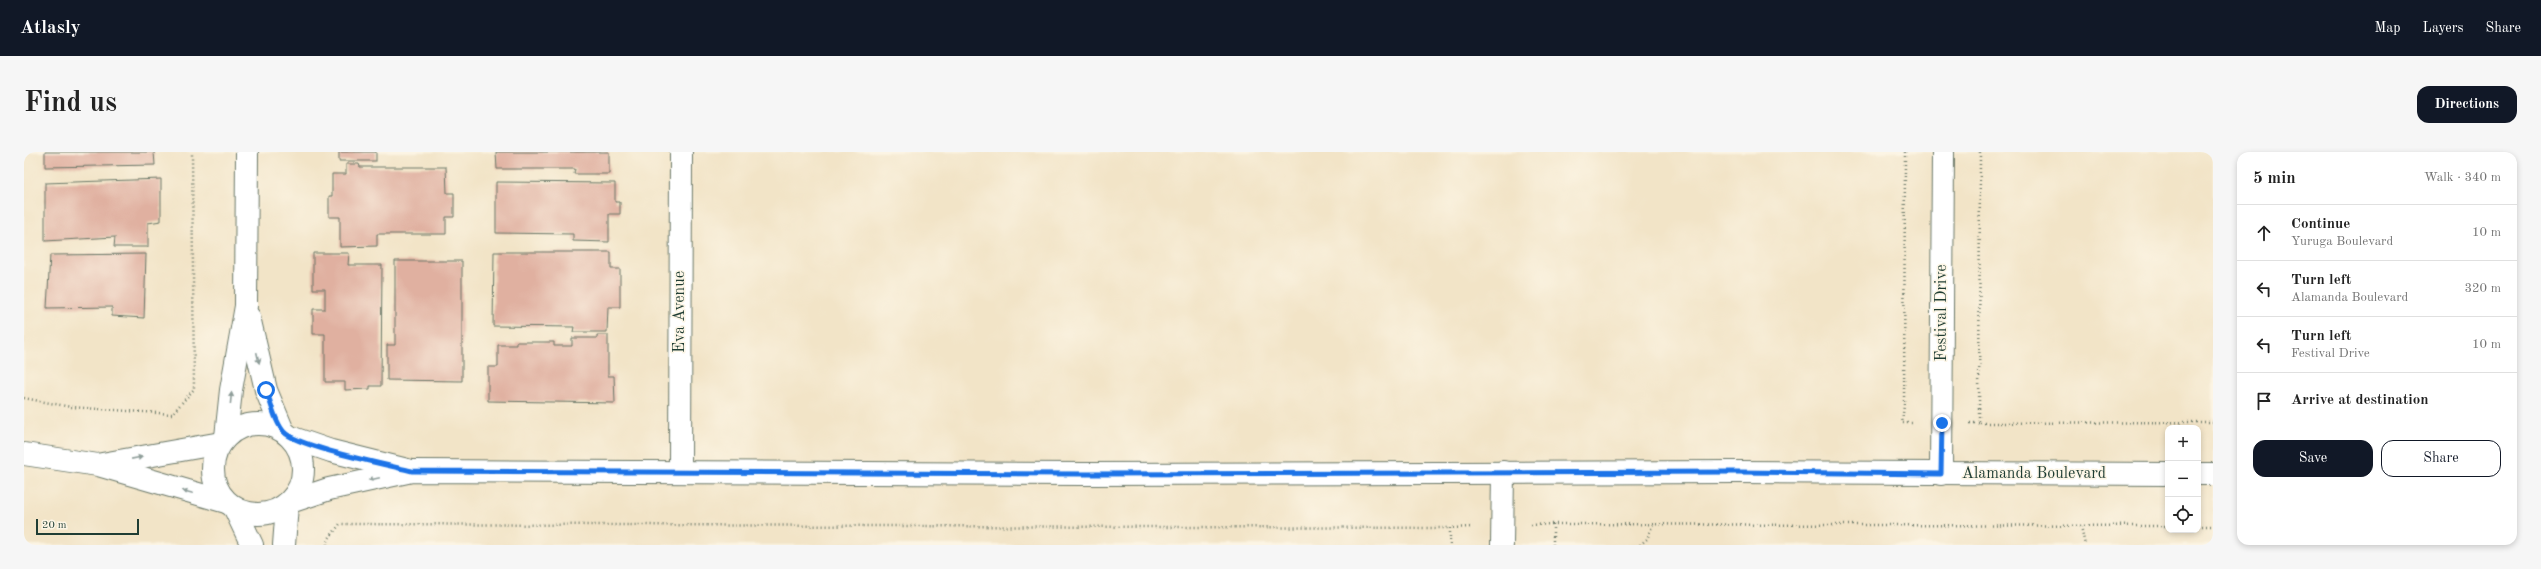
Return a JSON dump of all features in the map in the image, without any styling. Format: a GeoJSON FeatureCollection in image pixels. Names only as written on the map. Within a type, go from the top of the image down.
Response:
{"type":"FeatureCollection","features":[{"type":"Feature","properties":{"kind":"street"},"geometry":{"type":"LineString","coordinates":[[247,152],[246,306],[224,440],[213,466],[214,479],[252,545]]}},
{"type":"Feature","properties":{"kind":"street","name":"Eva Avenue"},"geometry":{"type":"LineString","coordinates":[[680,471],[681,152]]}},
{"type":"Feature","properties":{"kind":"street","name":"Festival Drive"},"geometry":{"type":"LineString","coordinates":[[1941,474],[1943,152]]}},
{"type":"Feature","properties":{"kind":"street"},"geometry":{"type":"LineString","coordinates":[[246,306],[266,390],[286,434],[299,449],[303,463],[300,484],[288,504],[284,545]]}},
{"type":"Feature","properties":{"kind":"street"},"geometry":{"type":"LineString","coordinates":[[98,465],[224,440],[238,428],[254,424],[269,425],[286,434]]}},
{"type":"Feature","properties":{"kind":"street","name":"Alamanda Boulevard"},"geometry":{"type":"LineString","coordinates":[[286,434],[331,451],[412,471]]}},
{"type":"Feature","properties":{"kind":"street"},"geometry":{"type":"LineString","coordinates":[[24,454],[98,465],[230,505],[248,514],[262,515],[275,512],[288,504]]}},
{"type":"Feature","properties":{"kind":"street","name":"Alamanda Boulevard"},"geometry":{"type":"LineString","coordinates":[[288,504],[329,489],[412,471],[1087,474],[1503,472],[2165,474]]}},
{"type":"Feature","properties":{"kind":"street"},"geometry":{"type":"LineString","coordinates":[[1502,545],[1503,472]]}},
{"type":"Feature","properties":{"kind":"street"},"geometry":{"type":"LineString","coordinates":[[2201,474],[2213,474]]}},
{"type":"Feature","properties":{"kind":"path"},"geometry":{"type":"LineString","coordinates":[[24,398],[71,407],[172,414],[190,395],[194,389],[192,152]]}},
{"type":"Feature","properties":{"kind":"path"},"geometry":{"type":"LineString","coordinates":[[1980,152],[1979,423],[2213,422]]}},
{"type":"Feature","properties":{"kind":"path"},"geometry":{"type":"LineString","coordinates":[[327,545],[327,542],[340,524],[1450,528]]}},
{"type":"Feature","properties":{"kind":"path"},"geometry":{"type":"LineString","coordinates":[[1553,545],[1553,524],[2165,526]]}},
{"type":"Feature","properties":{"kind":"path"},"geometry":{"type":"LineString","coordinates":[[1640,545],[1647,539],[1653,524]]}},
{"type":"Feature","properties":{"kind":"path"},"geometry":{"type":"LineString","coordinates":[[2081,526],[2085,545]]}},
{"type":"Feature","properties":{"kind":"path"},"geometry":{"type":"LineString","coordinates":[[2201,526],[2213,526]]}},
{"type":"Feature","properties":{"kind":"building"},"geometry":{"type":"Polygon","coordinates":[[[45,152],[154,152],[155,165],[45,167],[45,152]]]}},
{"type":"Feature","properties":{"kind":"building"},"geometry":{"type":"Polygon","coordinates":[[[339,152],[376,152],[376,161],[339,161],[339,152]]]}},
{"type":"Feature","properties":{"kind":"building"},"geometry":{"type":"Polygon","coordinates":[[[496,152],[609,152],[609,174],[574,174],[575,169],[497,169],[496,152]]]}},
{"type":"Feature","properties":{"kind":"building"},"geometry":{"type":"Polygon","coordinates":[[[346,164],[359,164],[360,167],[446,167],[447,193],[454,193],[454,217],[446,217],[446,234],[377,234],[377,246],[340,247],[340,217],[329,217],[329,196],[332,196],[332,174],[346,174],[346,164]]]}},
{"type":"Feature","properties":{"kind":"building"},"geometry":{"type":"Polygon","coordinates":[[[161,179],[161,221],[148,223],[148,247],[114,247],[115,237],[45,241],[45,183],[161,179]]]}},
{"type":"Feature","properties":{"kind":"building"},"geometry":{"type":"Polygon","coordinates":[[[496,182],[615,183],[615,202],[620,202],[620,214],[609,214],[609,242],[573,241],[573,234],[496,233],[496,182]]]}},
{"type":"Feature","properties":{"kind":"building"},"geometry":{"type":"Polygon","coordinates":[[[494,252],[611,252],[611,269],[620,269],[620,307],[608,307],[607,332],[573,332],[574,327],[493,326],[494,252]]]}},
{"type":"Feature","properties":{"kind":"building"},"geometry":{"type":"Polygon","coordinates":[[[313,253],[349,253],[348,265],[382,265],[381,386],[370,386],[370,389],[345,390],[345,382],[325,382],[325,334],[313,334],[313,309],[325,309],[325,289],[313,289],[313,253]]]}},
{"type":"Feature","properties":{"kind":"building"},"geometry":{"type":"Polygon","coordinates":[[[146,254],[144,318],[112,316],[112,307],[47,308],[50,255],[146,254]]]}},
{"type":"Feature","properties":{"kind":"building"},"geometry":{"type":"Polygon","coordinates":[[[395,261],[462,261],[462,381],[387,380],[387,345],[395,345],[395,261]]]}},
{"type":"Feature","properties":{"kind":"building"},"geometry":{"type":"Polygon","coordinates":[[[597,335],[608,335],[608,376],[614,376],[615,403],[488,401],[488,367],[498,367],[498,345],[516,345],[516,342],[554,342],[554,346],[572,346],[572,338],[597,338],[597,335]]]}},
{"type":"Feature","properties":{"kind":"route"},"geometry":{"type":"LineString","coordinates":[[266,390],[283,431],[290,437],[331,451],[412,471],[1087,474],[1503,472],[1941,474],[1942,423]]}}]}
